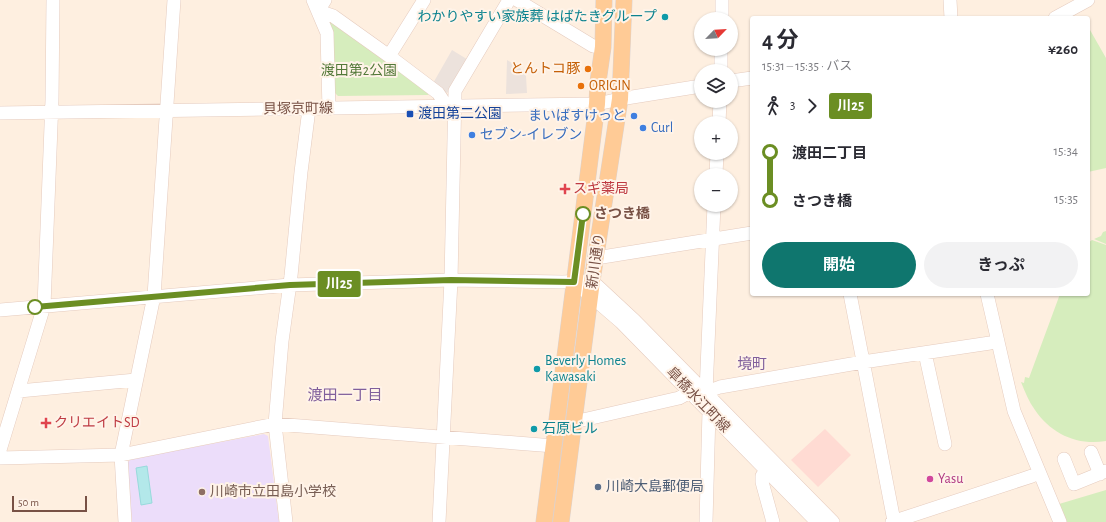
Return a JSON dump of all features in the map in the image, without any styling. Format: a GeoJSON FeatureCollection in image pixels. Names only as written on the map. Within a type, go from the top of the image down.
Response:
{"type":"FeatureCollection","features":[{"type":"Feature","properties":{"kind":"main road","name":"新川通り"},"geometry":{"type":"LineString","coordinates":[[544,522],[597,104],[598,82],[603,47],[604,0]]}},
{"type":"Feature","properties":{"kind":"main road","name":"新川通り"},"geometry":{"type":"LineString","coordinates":[[561,522],[596,258],[620,99],[624,0]]}},
{"type":"Feature","properties":{"kind":"main road"},"geometry":{"type":"LineString","coordinates":[[603,47],[622,47]]}},
{"type":"Feature","properties":{"kind":"main road"},"geometry":{"type":"LineString","coordinates":[[591,153],[611,156]]}},
{"type":"Feature","properties":{"kind":"main road"},"geometry":{"type":"LineString","coordinates":[[557,420],[574,422]]}},
{"type":"Feature","properties":{"kind":"main road"},"geometry":{"type":"LineString","coordinates":[[554,446],[571,448]]}},
{"type":"Feature","properties":{"kind":"street"},"geometry":{"type":"LineString","coordinates":[[0,450],[44,306],[51,112],[53,0]]}},
{"type":"Feature","properties":{"kind":"street"},"geometry":{"type":"LineString","coordinates":[[125,522],[122,455],[154,296],[174,0]]}},
{"type":"Feature","properties":{"kind":"street"},"geometry":{"type":"LineString","coordinates":[[315,6],[325,0]]}},
{"type":"Feature","properties":{"kind":"street"},"geometry":{"type":"LineString","coordinates":[[389,56],[424,0]]}},
{"type":"Feature","properties":{"kind":"street"},"geometry":{"type":"LineString","coordinates":[[439,522],[442,437],[451,280],[449,106],[455,91],[509,0]]}},
{"type":"Feature","properties":{"kind":"street"},"geometry":{"type":"LineString","coordinates":[[517,0],[593,46],[603,47]]}},
{"type":"Feature","properties":{"kind":"street"},"geometry":{"type":"LineString","coordinates":[[722,0],[722,12]]}},
{"type":"Feature","properties":{"kind":"street"},"geometry":{"type":"LineString","coordinates":[[950,0],[951,16]]}},
{"type":"Feature","properties":{"kind":"street"},"geometry":{"type":"LineString","coordinates":[[1059,16],[1088,0]]}},
{"type":"Feature","properties":{"kind":"street"},"geometry":{"type":"LineString","coordinates":[[315,6],[333,16],[389,56],[438,93],[449,106]]}},
{"type":"Feature","properties":{"kind":"street"},"geometry":{"type":"LineString","coordinates":[[315,6],[327,33],[329,109]]}},
{"type":"Feature","properties":{"kind":"street"},"geometry":{"type":"LineString","coordinates":[[738,80],[750,78]]}},
{"type":"Feature","properties":{"kind":"street","name":"貝塚京町線"},"geometry":{"type":"LineString","coordinates":[[0,113],[597,104],[694,87]]}},
{"type":"Feature","properties":{"kind":"street"},"geometry":{"type":"LineString","coordinates":[[286,522],[275,424],[282,342],[290,285],[309,109]]}},
{"type":"Feature","properties":{"kind":"street"},"geometry":{"type":"LineString","coordinates":[[706,522],[709,411],[706,392],[714,212]]}},
{"type":"Feature","properties":{"kind":"street"},"geometry":{"type":"LineString","coordinates":[[596,258],[750,233]]}},
{"type":"Feature","properties":{"kind":"street"},"geometry":{"type":"LineString","coordinates":[[0,310],[290,285],[451,280],[574,282],[592,288]]}},
{"type":"Feature","properties":{"kind":"street","name":"皐橋水江町線"},"geometry":{"type":"LineString","coordinates":[[592,288],[614,301],[706,392],[833,522]]}},
{"type":"Feature","properties":{"kind":"street","name":"皐橋水江町線"},"geometry":{"type":"LineString","coordinates":[[592,288],[621,322],[817,522]]}},
{"type":"Feature","properties":{"kind":"street"},"geometry":{"type":"LineString","coordinates":[[850,296],[893,522],[1032,476]]}},
{"type":"Feature","properties":{"kind":"street"},"geometry":{"type":"LineString","coordinates":[[980,296],[1004,407],[1052,522]]}},
{"type":"Feature","properties":{"kind":"street"},"geometry":{"type":"LineString","coordinates":[[987,296],[1014,411],[1060,522]]}},
{"type":"Feature","properties":{"kind":"street"},"geometry":{"type":"LineString","coordinates":[[574,422],[679,398],[690,392],[706,392],[720,387],[990,342]]}},
{"type":"Feature","properties":{"kind":"street"},"geometry":{"type":"LineString","coordinates":[[925,353],[945,444]]}},
{"type":"Feature","properties":{"kind":"street"},"geometry":{"type":"LineString","coordinates":[[19,391],[136,380]]}},
{"type":"Feature","properties":{"kind":"street"},"geometry":{"type":"LineString","coordinates":[[0,458],[122,455],[275,424],[554,446]]}},
{"type":"Feature","properties":{"kind":"street"},"geometry":{"type":"LineString","coordinates":[[1064,459],[1074,484],[1103,472],[1090,452]]}},
{"type":"Feature","properties":{"kind":"street"},"geometry":{"type":"LineString","coordinates":[[766,470],[762,476],[762,482],[773,522]]}},
{"type":"Feature","properties":{"kind":"shaded area"},"geometry":{"type":"Polygon","coordinates":[[[452,50],[470,61],[452,92],[444,93],[432,85],[452,50]]]}},
{"type":"Feature","properties":{"kind":"shaded area"},"geometry":{"type":"Polygon","coordinates":[[[507,60],[520,68],[526,76],[527,93],[506,94],[507,60]]]}},
{"type":"Feature","properties":{"kind":"shaded area"},"geometry":{"type":"Polygon","coordinates":[[[825,429],[851,455],[818,487],[791,460],[825,429]]]}},
{"type":"Feature","properties":{"kind":"shaded area","name":"川崎市立田島小学校"},"geometry":{"type":"Polygon","coordinates":[[[264,434],[268,436],[279,522],[132,522],[127,463],[131,459],[264,434]]]}},
{"type":"Feature","properties":{"kind":"green space","name":"渡田第2公園"},"geometry":{"type":"Polygon","coordinates":[[[332,20],[430,91],[428,95],[338,96],[335,93],[329,23],[332,20]]]}},
{"type":"Feature","properties":{"kind":"green space"},"geometry":{"type":"Polygon","coordinates":[[[1090,30],[1106,58],[1106,168],[1090,172],[1090,30]]]}},
{"type":"Feature","properties":{"kind":"green space"},"geometry":{"type":"Polygon","coordinates":[[[1106,231],[1106,244],[1094,239],[1101,236],[1103,232],[1106,231]]]}},
{"type":"Feature","properties":{"kind":"green space"},"geometry":{"type":"Polygon","coordinates":[[[1092,240],[1106,245],[1106,441],[1096,442],[1075,440],[1057,432],[1049,426],[1033,407],[1021,382],[1024,383],[1025,377],[1029,378],[1059,296],[1090,296],[1090,242],[1092,240]]]}},
{"type":"Feature","properties":{"kind":"green space"},"geometry":{"type":"Polygon","coordinates":[[[1106,490],[1106,522],[1066,522],[1059,504],[1106,490]]]}},
{"type":"Feature","properties":{"kind":"water"},"geometry":{"type":"Polygon","coordinates":[[[147,466],[152,503],[141,505],[136,468],[147,466]]]}},
{"type":"Feature","properties":{"kind":"bus line","name":"川25"},"geometry":{"type":"LineString","coordinates":[[35,307],[290,285],[451,280],[574,282],[583,214]]}},
{"type":"Feature","properties":{"kind":"place","name":"わかりやすい家族葬 はばたきグループ"},"geometry":{"type":"Point","coordinates":[665,17]}},
{"type":"Feature","properties":{"kind":"place","name":"とんトコ豚"},"geometry":{"type":"Point","coordinates":[588,69]}},
{"type":"Feature","properties":{"kind":"place","name":"ORIGIN"},"geometry":{"type":"Point","coordinates":[581,86]}},
{"type":"Feature","properties":{"kind":"place","name":"渡田第二公園"},"geometry":{"type":"Point","coordinates":[410,114]}},
{"type":"Feature","properties":{"kind":"place","name":"まいばすけっと"},"geometry":{"type":"Point","coordinates":[634,116]}},
{"type":"Feature","properties":{"kind":"place","name":"Curl"},"geometry":{"type":"Point","coordinates":[643,128]}},
{"type":"Feature","properties":{"kind":"place","name":"セブン-イレブン"},"geometry":{"type":"Point","coordinates":[472,135]}},
{"type":"Feature","properties":{"kind":"place","name":"スギ薬局"},"geometry":{"type":"Point","coordinates":[565,189]}},
{"type":"Feature","properties":{"kind":"place","name":"さつき橋"},"geometry":{"type":"Point","coordinates":[583,214]}},
{"type":"Feature","properties":{"kind":"place","name":"Beverly Homes Kawasaki"},"geometry":{"type":"Point","coordinates":[537,369]}},
{"type":"Feature","properties":{"kind":"place","name":"クリエイトSD"},"geometry":{"type":"Point","coordinates":[46,423]}},
{"type":"Feature","properties":{"kind":"place","name":"石原ビル"},"geometry":{"type":"Point","coordinates":[534,429]}},
{"type":"Feature","properties":{"kind":"place","name":"Yasu"},"geometry":{"type":"Point","coordinates":[930,479]}},
{"type":"Feature","properties":{"kind":"place","name":"川崎大島郵便局"},"geometry":{"type":"Point","coordinates":[598,487]}},
{"type":"Feature","properties":{"kind":"place","name":"川崎市立田島小学校"},"geometry":{"type":"Point","coordinates":[202,492]}},
{"type":"Feature","properties":{"kind":"district","name":"境町"},"geometry":{"type":"Point","coordinates":[752,364]}},
{"type":"Feature","properties":{"kind":"district","name":"渡田一丁目"},"geometry":{"type":"Point","coordinates":[345,395]}}]}
